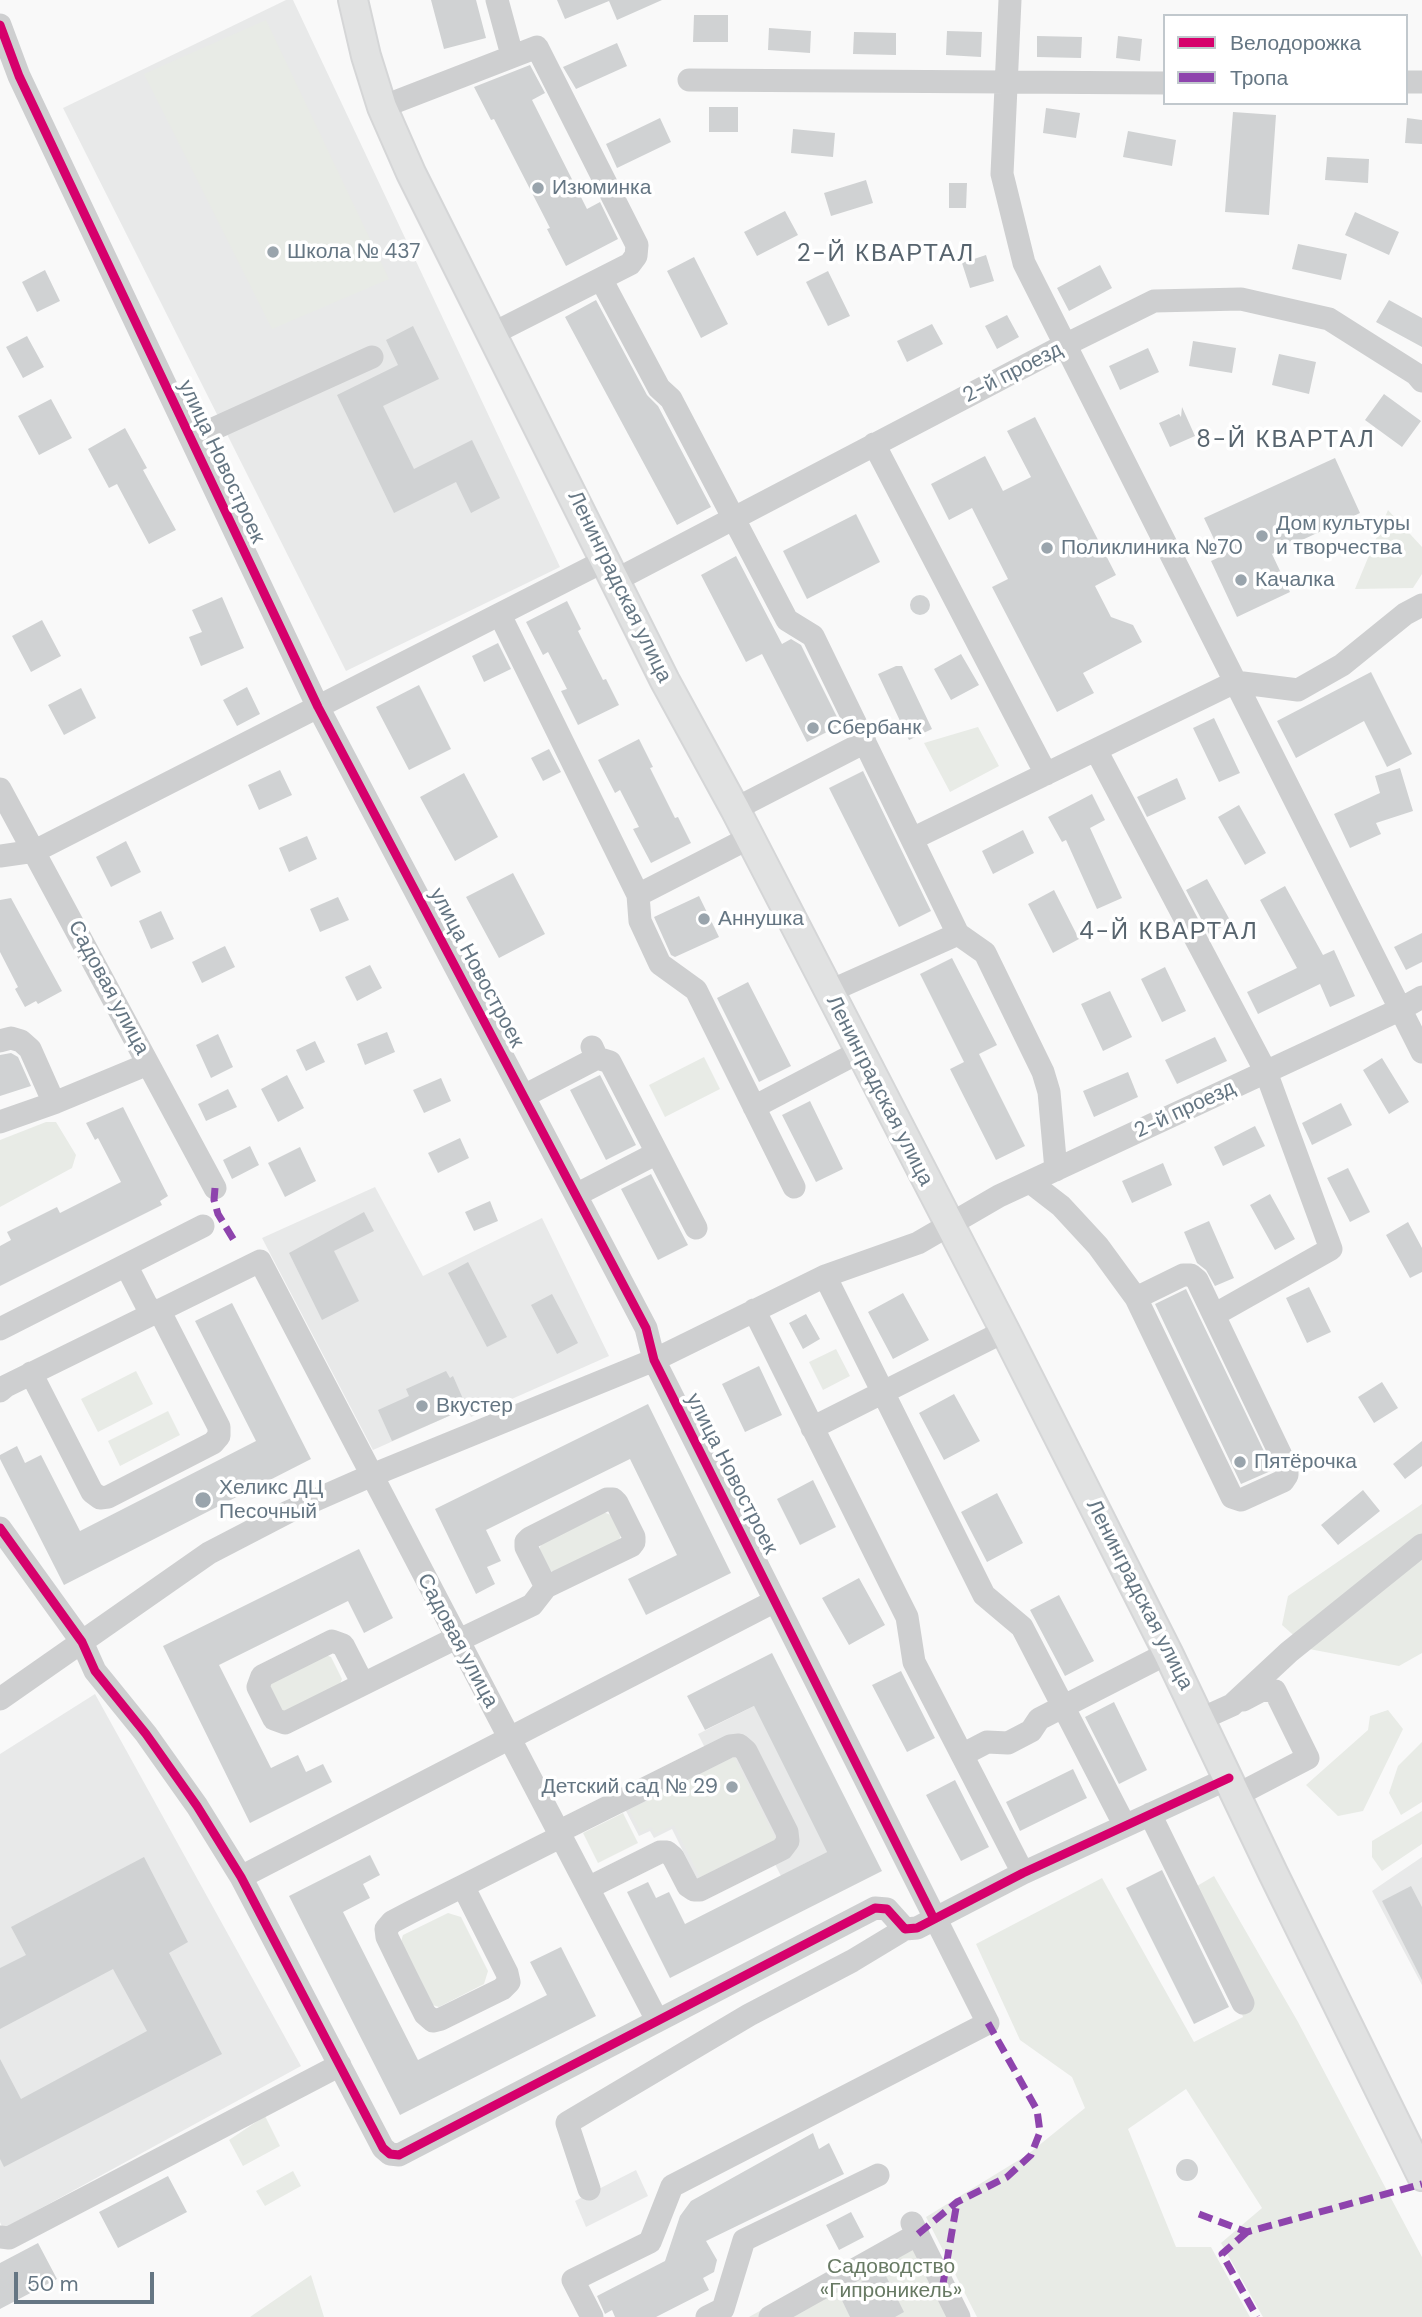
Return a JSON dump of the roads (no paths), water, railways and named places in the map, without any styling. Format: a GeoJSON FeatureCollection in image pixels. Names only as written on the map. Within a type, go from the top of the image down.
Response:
{"type":"FeatureCollection","features":[{"type":"Feature","properties":{"kind":"main road","name":"Ленинградская улица"},"geometry":{"type":"LineString","coordinates":[[353,0],[366,56],[382,107],[411,173],[665,681],[735,809],[1168,1653],[1422,2176]]}},
{"type":"Feature","properties":{"kind":"street"},"geometry":{"type":"LineString","coordinates":[[497,0],[512,55]]}},
{"type":"Feature","properties":{"kind":"street"},"geometry":{"type":"LineString","coordinates":[[1010,0],[1004,83],[1002,174],[1024,263],[1422,1052]]}},
{"type":"Feature","properties":{"kind":"street","name":"улица Новостроек"},"geometry":{"type":"LineString","coordinates":[[0,26],[19,76],[318,707],[646,1328],[654,1360],[988,2023],[672,2186],[650,2242],[573,2280],[592,2317]]}},
{"type":"Feature","properties":{"kind":"street"},"geometry":{"type":"LineString","coordinates":[[382,107],[537,47],[637,245],[636,256],[630,264],[492,334]]}},
{"type":"Feature","properties":{"kind":"street"},"geometry":{"type":"LineString","coordinates":[[689,80],[1163,83]]}},
{"type":"Feature","properties":{"kind":"street"},"geometry":{"type":"LineString","coordinates":[[601,279],[659,388],[671,399],[787,620],[813,636],[958,934],[985,953],[1043,1072],[1049,1092],[1056,1170]]}},
{"type":"Feature","properties":{"kind":"street","name":"2-й проезд"},"geometry":{"type":"LineString","coordinates":[[0,856],[35,851],[500,615],[733,518],[1065,345],[1154,302],[1241,299],[1329,319],[1416,374],[1422,381]]}},
{"type":"Feature","properties":{"kind":"street"},"geometry":{"type":"LineString","coordinates":[[191,439],[372,358]]}},
{"type":"Feature","properties":{"kind":"street"},"geometry":{"type":"LineString","coordinates":[[874,444],[1046,774]]}},
{"type":"Feature","properties":{"kind":"street"},"geometry":{"type":"LineString","coordinates":[[912,839],[1235,682],[1298,690],[1342,665],[1405,614],[1422,605]]}},
{"type":"Feature","properties":{"kind":"street"},"geometry":{"type":"LineString","coordinates":[[500,615],[638,894],[640,921],[660,964],[696,990],[793,1187]]}},
{"type":"Feature","properties":{"kind":"street"},"geometry":{"type":"LineString","coordinates":[[735,809],[865,742]]}},
{"type":"Feature","properties":{"kind":"street"},"geometry":{"type":"LineString","coordinates":[[1096,750],[1266,1072],[1331,1249],[1214,1315]]}},
{"type":"Feature","properties":{"kind":"street","name":"Садовая улица"},"geometry":{"type":"LineString","coordinates":[[0,789],[215,1188]]}},
{"type":"Feature","properties":{"kind":"street"},"geometry":{"type":"LineString","coordinates":[[638,894],[749,838]]}},
{"type":"Feature","properties":{"kind":"street"},"geometry":{"type":"LineString","coordinates":[[828,992],[958,934]]}},
{"type":"Feature","properties":{"kind":"street","name":"2-й проезд"},"geometry":{"type":"LineString","coordinates":[[0,1699],[209,1553],[288,1512],[654,1360],[825,1276],[918,1243],[999,1196],[1422,997]]}},
{"type":"Feature","properties":{"kind":"street"},"geometry":{"type":"LineString","coordinates":[[0,1041],[11,1038],[21,1041],[30,1049],[54,1103]]}},
{"type":"Feature","properties":{"kind":"street"},"geometry":{"type":"LineString","coordinates":[[524,1096],[595,1052],[610,1062],[696,1228]]}},
{"type":"Feature","properties":{"kind":"street"},"geometry":{"type":"LineString","coordinates":[[754,1107],[859,1052]]}},
{"type":"Feature","properties":{"kind":"street"},"geometry":{"type":"LineString","coordinates":[[0,1121],[54,1103],[148,1064]]}},
{"type":"Feature","properties":{"kind":"street"},"geometry":{"type":"LineString","coordinates":[[576,1195],[657,1153]]}},
{"type":"Feature","properties":{"kind":"street"},"geometry":{"type":"LineString","coordinates":[[1030,1182],[1062,1206],[1098,1246],[1136,1298],[1232,1497],[1241,1500],[1283,1480],[1287,1475],[1287,1468],[1197,1280],[1191,1275],[1183,1275],[1136,1298]]}},
{"type":"Feature","properties":{"kind":"street"},"geometry":{"type":"LineString","coordinates":[[0,1328],[203,1226]]}},
{"type":"Feature","properties":{"kind":"street","name":"Садовая улица"},"geometry":{"type":"LineString","coordinates":[[155,1312],[260,1261],[370,1476],[657,2020]]}},
{"type":"Feature","properties":{"kind":"street"},"geometry":{"type":"LineString","coordinates":[[31,1373],[92,1492],[100,1498],[108,1497],[214,1443],[219,1436],[219,1427],[126,1265]]}},
{"type":"Feature","properties":{"kind":"street"},"geometry":{"type":"LineString","coordinates":[[825,1276],[984,1595],[1021,1627],[1125,1826]]}},
{"type":"Feature","properties":{"kind":"street"},"geometry":{"type":"LineString","coordinates":[[754,1310],[907,1617],[914,1662],[1023,1873]]}},
{"type":"Feature","properties":{"kind":"street"},"geometry":{"type":"LineString","coordinates":[[0,1391],[6,1385],[155,1312]]}},
{"type":"Feature","properties":{"kind":"street"},"geometry":{"type":"LineString","coordinates":[[812,1427],[1005,1331]]}},
{"type":"Feature","properties":{"kind":"street"},"geometry":{"type":"LineString","coordinates":[[363,1684],[533,1605],[546,1587],[631,1546],[634,1536],[613,1499],[607,1499],[526,1542],[546,1587]]}},
{"type":"Feature","properties":{"kind":"street"},"geometry":{"type":"LineString","coordinates":[[0,1528],[82,1642],[95,1671],[146,1734],[197,1805],[241,1877],[383,2148],[390,2154],[399,2155],[875,1908],[887,1909],[905,1929]]}},
{"type":"Feature","properties":{"kind":"street"},"geometry":{"type":"LineString","coordinates":[[1232,1705],[1289,1652],[1422,1545]]}},
{"type":"Feature","properties":{"kind":"street"},"geometry":{"type":"LineString","coordinates":[[241,1877],[775,1601]]}},
{"type":"Feature","properties":{"kind":"street"},"geometry":{"type":"LineString","coordinates":[[962,1755],[987,1742],[1008,1743],[1031,1731],[1039,1719],[1168,1653]]}},
{"type":"Feature","properties":{"kind":"street"},"geometry":{"type":"LineString","coordinates":[[589,2189],[567,2123],[749,2015],[852,1961],[905,1929],[917,1928],[1023,1873],[1150,1814],[1308,1758],[1275,1691],[1262,1690],[1201,1720]]}},
{"type":"Feature","properties":{"kind":"street"},"geometry":{"type":"LineString","coordinates":[[463,1886],[509,1982],[502,1989],[433,2021],[425,2014],[387,1937],[386,1929],[392,1922],[730,1746],[739,1745],[747,1751],[787,1832],[788,1841],[782,1849],[700,1890],[688,1886],[673,1857],[667,1852],[660,1852],[587,1888]]}},
{"type":"Feature","properties":{"kind":"street"},"geometry":{"type":"LineString","coordinates":[[1150,1814],[1243,2003]]}},
{"type":"Feature","properties":{"kind":"street"},"geometry":{"type":"LineString","coordinates":[[0,2237],[9,2238],[340,2065]]}},
{"type":"Feature","properties":{"kind":"street"},"geometry":{"type":"LineString","coordinates":[[708,2317],[723,2309],[744,2240],[878,2175]]}},
{"type":"Feature","properties":{"kind":"street"},"geometry":{"type":"LineString","coordinates":[[770,2317],[914,2228],[959,2317]]}},
{"type":"Feature","properties":{"kind":"place","name":"Изюминка"},"geometry":{"type":"Point","coordinates":[538,188]}},
{"type":"Feature","properties":{"kind":"place","name":"Школа № 437"},"geometry":{"type":"Point","coordinates":[273,252]}},
{"type":"Feature","properties":{"kind":"place","name":"Дом культуры и творчества"},"geometry":{"type":"Point","coordinates":[1262,536]}},
{"type":"Feature","properties":{"kind":"place","name":"Поликлиника №70"},"geometry":{"type":"Point","coordinates":[1047,548]}},
{"type":"Feature","properties":{"kind":"place","name":"Качалка"},"geometry":{"type":"Point","coordinates":[1241,580]}},
{"type":"Feature","properties":{"kind":"place","name":"Сбербанк"},"geometry":{"type":"Point","coordinates":[813,728]}},
{"type":"Feature","properties":{"kind":"place","name":"Аннушка"},"geometry":{"type":"Point","coordinates":[704,919]}},
{"type":"Feature","properties":{"kind":"place","name":"Вкустер"},"geometry":{"type":"Point","coordinates":[422,1406]}},
{"type":"Feature","properties":{"kind":"place","name":"Пятёрочка"},"geometry":{"type":"Point","coordinates":[1240,1462]}},
{"type":"Feature","properties":{"kind":"place","name":"Хеликс ДЦ Песочный"},"geometry":{"type":"Point","coordinates":[203,1500]}},
{"type":"Feature","properties":{"kind":"place","name":"Детский сад № 29"},"geometry":{"type":"Point","coordinates":[732,1787]}},
{"type":"Feature","properties":{"kind":"district","name":"2-Й КВАРТАЛ"},"geometry":{"type":"Point","coordinates":[886,255]}},
{"type":"Feature","properties":{"kind":"district","name":"8-Й КВАРТАЛ"},"geometry":{"type":"Point","coordinates":[1286,441]}},
{"type":"Feature","properties":{"kind":"district","name":"4-Й КВАРТАЛ"},"geometry":{"type":"Point","coordinates":[1169,933]}},
{"type":"Feature","properties":{"kind":"park label","name":"Садоводство «Гипроникель»"},"geometry":{"type":"Point","coordinates":[891,2279]}}]}
